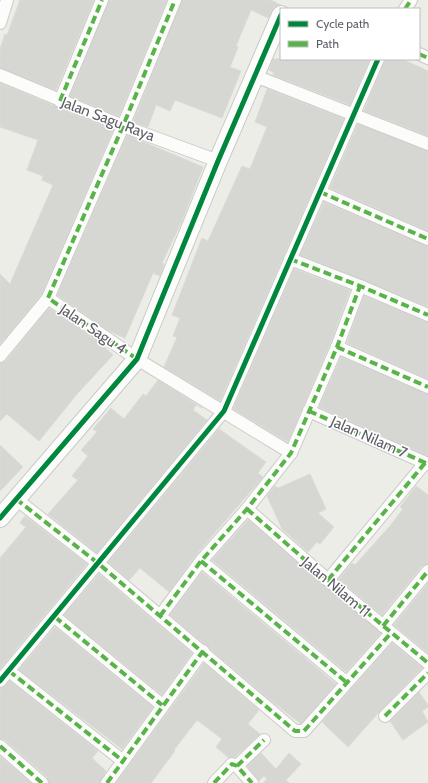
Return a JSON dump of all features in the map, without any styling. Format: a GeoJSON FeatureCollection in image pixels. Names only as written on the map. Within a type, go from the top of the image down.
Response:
{"type":"FeatureCollection","features":[{"type":"Feature","properties":{"kind":"street"},"geometry":{"type":"LineString","coordinates":[[0,23],[7,0]]}},
{"type":"Feature","properties":{"kind":"street"},"geometry":{"type":"LineString","coordinates":[[60,101],[102,0]]}},
{"type":"Feature","properties":{"kind":"street"},"geometry":{"type":"LineString","coordinates":[[0,356],[48,298],[123,126],[175,0]]}},
{"type":"Feature","properties":{"kind":"street"},"geometry":{"type":"LineString","coordinates":[[0,518],[137,359],[218,161],[280,17]]}},
{"type":"Feature","properties":{"kind":"street"},"geometry":{"type":"LineString","coordinates":[[0,681],[55,617],[224,412],[378,60]]}},
{"type":"Feature","properties":{"kind":"street","name":"Jalan Sagu Raya"},"geometry":{"type":"LineString","coordinates":[[0,75],[123,126],[218,161]]}},
{"type":"Feature","properties":{"kind":"street"},"geometry":{"type":"LineString","coordinates":[[255,76],[428,144]]}},
{"type":"Feature","properties":{"kind":"street"},"geometry":{"type":"LineString","coordinates":[[320,192],[428,239]]}},
{"type":"Feature","properties":{"kind":"street"},"geometry":{"type":"LineString","coordinates":[[290,259],[360,286],[428,315]]}},
{"type":"Feature","properties":{"kind":"street"},"geometry":{"type":"LineString","coordinates":[[160,616],[201,561],[247,509],[291,453],[337,347],[360,286]]}},
{"type":"Feature","properties":{"kind":"street","name":"Jalan Sagu 4"},"geometry":{"type":"LineString","coordinates":[[48,298],[137,359],[291,453]]}},
{"type":"Feature","properties":{"kind":"street"},"geometry":{"type":"LineString","coordinates":[[337,347],[428,387]]}},
{"type":"Feature","properties":{"kind":"street","name":"Jalan Nilam 7"},"geometry":{"type":"LineString","coordinates":[[309,411],[427,463]]}},
{"type":"Feature","properties":{"kind":"street"},"geometry":{"type":"LineString","coordinates":[[328,580],[427,463]]}},
{"type":"Feature","properties":{"kind":"street"},"geometry":{"type":"LineString","coordinates":[[16,499],[99,564],[203,651],[295,731],[299,732],[304,731],[346,682],[387,629],[428,571]]}},
{"type":"Feature","properties":{"kind":"street","name":"Jalan Nilam 11"},"geometry":{"type":"LineString","coordinates":[[247,509],[328,580],[428,663]]}},
{"type":"Feature","properties":{"kind":"street"},"geometry":{"type":"LineString","coordinates":[[201,561],[346,682]]}},
{"type":"Feature","properties":{"kind":"street"},"geometry":{"type":"LineString","coordinates":[[55,617],[162,705]]}},
{"type":"Feature","properties":{"kind":"street"},"geometry":{"type":"LineString","coordinates":[[107,783],[162,705],[203,651]]}},
{"type":"Feature","properties":{"kind":"street"},"geometry":{"type":"LineString","coordinates":[[9,671],[123,761]]}},
{"type":"Feature","properties":{"kind":"street"},"geometry":{"type":"LineString","coordinates":[[385,716],[428,673]]}},
{"type":"Feature","properties":{"kind":"street"},"geometry":{"type":"LineString","coordinates":[[237,766],[264,740]]}},
{"type":"Feature","properties":{"kind":"street"},"geometry":{"type":"LineString","coordinates":[[0,746],[42,783]]}},
{"type":"Feature","properties":{"kind":"street"},"geometry":{"type":"LineString","coordinates":[[214,783],[230,765],[237,766],[252,783]]}},
{"type":"Feature","properties":{"kind":"building"},"geometry":{"type":"Polygon","coordinates":[[[20,0],[94,0],[56,90],[0,68],[0,49],[20,0]]]}},
{"type":"Feature","properties":{"kind":"building"},"geometry":{"type":"Polygon","coordinates":[[[109,0],[167,0],[119,116],[70,96],[109,0]]]}},
{"type":"Feature","properties":{"kind":"building"},"geometry":{"type":"Polygon","coordinates":[[[182,0],[271,0],[281,5],[274,7],[268,18],[251,10],[236,46],[238,47],[230,67],[241,71],[222,118],[175,100],[170,111],[156,105],[148,127],[133,122],[182,0]]]}},
{"type":"Feature","properties":{"kind":"building"},"geometry":{"type":"Polygon","coordinates":[[[273,59],[370,60],[350,105],[273,75],[274,73],[269,70],[273,59]]]}},
{"type":"Feature","properties":{"kind":"building"},"geometry":{"type":"Polygon","coordinates":[[[385,60],[404,60],[428,71],[428,136],[364,111],[385,60]]]}},
{"type":"Feature","properties":{"kind":"building"},"geometry":{"type":"Polygon","coordinates":[[[0,83],[113,130],[42,294],[0,344],[0,274],[10,284],[53,185],[42,180],[43,176],[27,170],[38,140],[0,127],[0,83]]]}},
{"type":"Feature","properties":{"kind":"building"},"geometry":{"type":"Polygon","coordinates":[[[267,89],[344,119],[220,401],[164,367],[177,337],[173,336],[180,318],[172,315],[202,238],[208,241],[242,166],[250,169],[267,127],[255,122],[267,89]]]}},
{"type":"Feature","properties":{"kind":"building"},"geometry":{"type":"Polygon","coordinates":[[[358,124],[428,151],[428,231],[330,188],[358,124]]]}},
{"type":"Feature","properties":{"kind":"building"},"geometry":{"type":"Polygon","coordinates":[[[127,135],[203,167],[181,223],[162,263],[164,264],[160,276],[153,273],[125,338],[109,331],[57,295],[127,135]]]}},
{"type":"Feature","properties":{"kind":"building"},"geometry":{"type":"Polygon","coordinates":[[[324,202],[428,246],[428,307],[300,255],[324,202]]]}},
{"type":"Feature","properties":{"kind":"building"},"geometry":{"type":"Polygon","coordinates":[[[294,269],[350,290],[330,344],[288,442],[233,409],[294,269]]]}},
{"type":"Feature","properties":{"kind":"building"},"geometry":{"type":"Polygon","coordinates":[[[364,296],[428,322],[428,379],[347,343],[364,296]]]}},
{"type":"Feature","properties":{"kind":"building"},"geometry":{"type":"Polygon","coordinates":[[[49,308],[99,342],[113,355],[77,394],[39,441],[7,414],[0,421],[0,363],[6,361],[49,308]]]}},
{"type":"Feature","properties":{"kind":"building"},"geometry":{"type":"Polygon","coordinates":[[[341,357],[428,394],[428,456],[319,407],[341,357]]]}},
{"type":"Feature","properties":{"kind":"building"},"geometry":{"type":"Polygon","coordinates":[[[158,380],[202,408],[196,405],[193,410],[207,420],[97,553],[48,514],[78,480],[72,476],[88,456],[81,450],[97,432],[93,429],[111,408],[124,419],[143,394],[146,396],[158,380]]]}},
{"type":"Feature","properties":{"kind":"building"},"geometry":{"type":"Polygon","coordinates":[[[219,429],[266,462],[258,473],[263,477],[195,556],[169,592],[140,568],[129,580],[108,562],[219,429]]]}},
{"type":"Feature","properties":{"kind":"building"},"geometry":{"type":"Polygon","coordinates":[[[0,445],[23,467],[0,491],[0,445]]]}},
{"type":"Feature","properties":{"kind":"building"},"geometry":{"type":"Polygon","coordinates":[[[310,474],[326,509],[318,513],[334,527],[320,544],[317,542],[308,552],[282,529],[267,496],[275,486],[278,488],[310,474]]]}},
{"type":"Feature","properties":{"kind":"building"},"geometry":{"type":"Polygon","coordinates":[[[416,486],[428,495],[428,564],[422,566],[382,615],[339,579],[352,563],[355,565],[390,526],[403,509],[400,507],[416,486]]]}},
{"type":"Feature","properties":{"kind":"building"},"geometry":{"type":"Polygon","coordinates":[[[25,516],[87,564],[0,669],[0,558],[26,527],[20,523],[25,516]]]}},
{"type":"Feature","properties":{"kind":"building"},"geometry":{"type":"Polygon","coordinates":[[[248,520],[381,633],[346,672],[212,560],[248,520]]]}},
{"type":"Feature","properties":{"kind":"building"},"geometry":{"type":"Polygon","coordinates":[[[202,572],[336,684],[301,724],[170,615],[202,572]]]}},
{"type":"Feature","properties":{"kind":"building"},"geometry":{"type":"Polygon","coordinates":[[[99,574],[192,653],[162,695],[64,615],[99,574]]]}},
{"type":"Feature","properties":{"kind":"building"},"geometry":{"type":"Polygon","coordinates":[[[428,583],[428,653],[394,625],[428,583]]]}},
{"type":"Feature","properties":{"kind":"building"},"geometry":{"type":"Polygon","coordinates":[[[55,627],[153,707],[122,749],[19,670],[55,627]]]}},
{"type":"Feature","properties":{"kind":"building"},"geometry":{"type":"Polygon","coordinates":[[[392,643],[422,668],[380,711],[348,747],[322,722],[392,643]]]}},
{"type":"Feature","properties":{"kind":"building"},"geometry":{"type":"Polygon","coordinates":[[[204,663],[259,710],[248,724],[260,734],[235,757],[229,758],[216,747],[222,739],[197,720],[151,783],[116,783],[204,663]]]}},
{"type":"Feature","properties":{"kind":"building"},"geometry":{"type":"Polygon","coordinates":[[[10,681],[98,751],[92,758],[106,771],[100,783],[49,783],[47,777],[5,740],[0,739],[0,688],[5,686],[10,681]]]}},
{"type":"Feature","properties":{"kind":"building"},"geometry":{"type":"Polygon","coordinates":[[[419,692],[428,705],[428,707],[422,711],[428,722],[403,740],[390,721],[419,692]]]}},
{"type":"Feature","properties":{"kind":"building"},"geometry":{"type":"Polygon","coordinates":[[[261,753],[276,769],[289,753],[301,764],[286,780],[289,783],[263,783],[267,779],[264,776],[259,781],[247,766],[261,753]]]}},
{"type":"Feature","properties":{"kind":"building"},"geometry":{"type":"Polygon","coordinates":[[[0,756],[31,783],[0,783],[0,756]]]}},
{"type":"Feature","properties":{"kind":"marked path"},"geometry":{"type":"LineString","coordinates":[[60,101],[102,0]]}},
{"type":"Feature","properties":{"kind":"marked path"},"geometry":{"type":"LineString","coordinates":[[137,359],[48,298],[123,126],[175,0]]}},
{"type":"Feature","properties":{"kind":"marked path"},"geometry":{"type":"LineString","coordinates":[[406,8],[411,0]]}},
{"type":"Feature","properties":{"kind":"marked path"},"geometry":{"type":"LineString","coordinates":[[420,54],[428,58]]}},
{"type":"Feature","properties":{"kind":"marked path"},"geometry":{"type":"LineString","coordinates":[[320,192],[428,239]]}},
{"type":"Feature","properties":{"kind":"marked path"},"geometry":{"type":"LineString","coordinates":[[290,259],[360,286],[428,315]]}},
{"type":"Feature","properties":{"kind":"marked path"},"geometry":{"type":"LineString","coordinates":[[160,616],[201,561],[247,509],[291,453],[337,347],[360,286]]}},
{"type":"Feature","properties":{"kind":"marked path"},"geometry":{"type":"LineString","coordinates":[[337,347],[428,387]]}},
{"type":"Feature","properties":{"kind":"marked path"},"geometry":{"type":"LineString","coordinates":[[309,411],[428,464]]}},
{"type":"Feature","properties":{"kind":"marked path"},"geometry":{"type":"LineString","coordinates":[[328,580],[425,463]]}},
{"type":"Feature","properties":{"kind":"marked path"},"geometry":{"type":"LineString","coordinates":[[16,499],[99,564],[295,731],[304,731],[391,633]]}},
{"type":"Feature","properties":{"kind":"marked path"},"geometry":{"type":"LineString","coordinates":[[247,509],[328,580],[428,663]]}},
{"type":"Feature","properties":{"kind":"marked path"},"geometry":{"type":"LineString","coordinates":[[201,561],[346,682]]}},
{"type":"Feature","properties":{"kind":"marked path"},"geometry":{"type":"LineString","coordinates":[[383,626],[428,571]]}},
{"type":"Feature","properties":{"kind":"marked path"},"geometry":{"type":"LineString","coordinates":[[55,617],[162,705]]}},
{"type":"Feature","properties":{"kind":"marked path"},"geometry":{"type":"LineString","coordinates":[[107,783],[203,651]]}},
{"type":"Feature","properties":{"kind":"marked path"},"geometry":{"type":"LineString","coordinates":[[9,671],[123,761]]}},
{"type":"Feature","properties":{"kind":"marked path"},"geometry":{"type":"LineString","coordinates":[[385,716],[428,673]]}},
{"type":"Feature","properties":{"kind":"marked path"},"geometry":{"type":"LineString","coordinates":[[237,766],[264,740]]}},
{"type":"Feature","properties":{"kind":"marked path"},"geometry":{"type":"LineString","coordinates":[[0,746],[42,783]]}},
{"type":"Feature","properties":{"kind":"marked path"},"geometry":{"type":"LineString","coordinates":[[214,783],[232,764],[237,766],[252,783]]}},
{"type":"Feature","properties":{"kind":"cycle path"},"geometry":{"type":"LineString","coordinates":[[0,518],[137,359],[218,161],[280,17]]}},
{"type":"Feature","properties":{"kind":"cycle path"},"geometry":{"type":"LineString","coordinates":[[0,681],[224,411],[378,60]]}}]}
